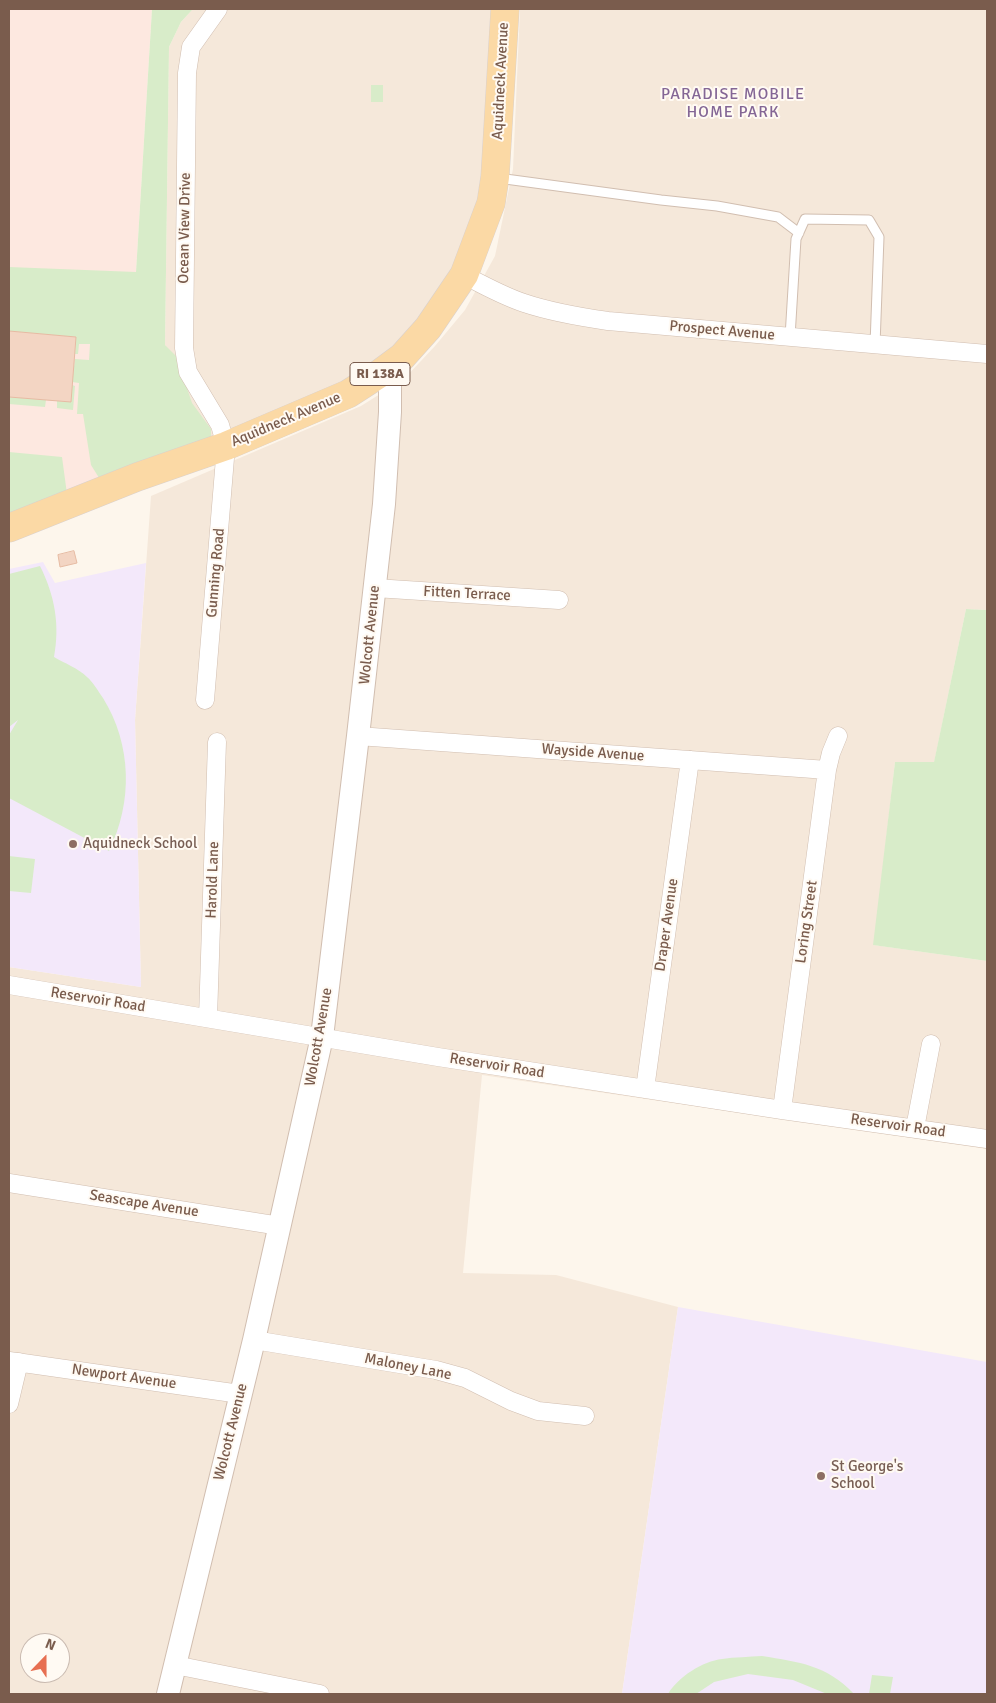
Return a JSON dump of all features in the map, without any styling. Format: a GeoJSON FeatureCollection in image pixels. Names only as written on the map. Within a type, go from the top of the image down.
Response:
{"type":"FeatureCollection","features":[{"type":"Feature","properties":{"kind":"main road","name":"Aquidneck Avenue"},"geometry":{"type":"LineString","coordinates":[[9,528],[137,477],[226,446],[348,394],[402,357],[428,328],[464,275],[491,203],[495,178],[505,9]]}},
{"type":"Feature","properties":{"kind":"street","name":"Ocean View Drive"},"geometry":{"type":"LineString","coordinates":[[218,9],[191,47],[187,73],[184,348],[188,372],[220,425],[226,446]]}},
{"type":"Feature","properties":{"kind":"street","name":"Prospect Avenue"},"geometry":{"type":"LineString","coordinates":[[464,275],[495,292],[523,303],[580,317],[987,354]]}},
{"type":"Feature","properties":{"kind":"street","name":"Wolcott Avenue"},"geometry":{"type":"LineString","coordinates":[[168,1694],[254,1340],[322,1037],[384,504],[390,412],[390,366]]}},
{"type":"Feature","properties":{"kind":"street","name":"Gunning Road"},"geometry":{"type":"LineString","coordinates":[[205,700],[226,446]]}},
{"type":"Feature","properties":{"kind":"street","name":"Fitten Terrace"},"geometry":{"type":"LineString","coordinates":[[375,588],[559,600]]}},
{"type":"Feature","properties":{"kind":"street","name":"Wayside Avenue"},"geometry":{"type":"LineString","coordinates":[[358,736],[827,770]]}},
{"type":"Feature","properties":{"kind":"street","name":"Loring Street"},"geometry":{"type":"LineString","coordinates":[[782,1110],[827,770],[838,736]]}},
{"type":"Feature","properties":{"kind":"street","name":"Harold Lane"},"geometry":{"type":"LineString","coordinates":[[208,1018],[217,742]]}},
{"type":"Feature","properties":{"kind":"street","name":"Draper Avenue"},"geometry":{"type":"LineString","coordinates":[[645,1089],[690,760]]}},
{"type":"Feature","properties":{"kind":"street","name":"Reservoir Road"},"geometry":{"type":"LineString","coordinates":[[9,985],[438,1057],[782,1110],[987,1139]]}},
{"type":"Feature","properties":{"kind":"street"},"geometry":{"type":"LineString","coordinates":[[915,1128],[931,1044]]}},
{"type":"Feature","properties":{"kind":"street","name":"Seascape Avenue"},"geometry":{"type":"LineString","coordinates":[[9,1182],[280,1226]]}},
{"type":"Feature","properties":{"kind":"street","name":"Maloney Lane"},"geometry":{"type":"LineString","coordinates":[[254,1340],[436,1370],[465,1378],[511,1401],[538,1410],[585,1416]]}},
{"type":"Feature","properties":{"kind":"street"},"geometry":{"type":"LineString","coordinates":[[9,1404],[14,1362]]}},
{"type":"Feature","properties":{"kind":"street","name":"Newport Avenue"},"geometry":{"type":"LineString","coordinates":[[14,1362],[240,1394]]}},
{"type":"Feature","properties":{"kind":"street"},"geometry":{"type":"LineString","coordinates":[[175,1664],[320,1694]]}},
{"type":"Feature","properties":{"kind":"lane"},"geometry":{"type":"LineString","coordinates":[[495,178],[717,206],[778,217],[799,233]]}},
{"type":"Feature","properties":{"kind":"lane"},"geometry":{"type":"LineString","coordinates":[[790,337],[796,239],[805,219],[870,220],[879,237],[875,344]]}},
{"type":"Feature","properties":{"kind":"shaded area"},"geometry":{"type":"Polygon","coordinates":[[[9,9],[152,9],[136,272],[129,470],[9,516],[9,9]]]}},
{"type":"Feature","properties":{"kind":"shaded area"},"geometry":{"type":"Polygon","coordinates":[[[193,9],[492,9],[482,169],[477,200],[466,236],[447,279],[405,337],[375,363],[333,391],[209,442],[165,345],[169,47],[181,22],[193,9]]]}},
{"type":"Feature","properties":{"kind":"shaded area"},"geometry":{"type":"Polygon","coordinates":[[[520,9],[987,9],[987,610],[966,609],[934,763],[895,762],[874,945],[987,961],[987,1149],[482,1075],[463,1273],[556,1275],[678,1307],[622,1694],[9,1694],[9,967],[141,987],[135,720],[151,496],[361,406],[404,379],[465,310],[495,256],[513,169],[520,9]]]}},
{"type":"Feature","properties":{"kind":"shaded area","name":"Aquidneck School"},"geometry":{"type":"Polygon","coordinates":[[[43,562],[55,583],[146,563],[135,720],[141,987],[9,967],[9,569],[43,562]]]}},
{"type":"Feature","properties":{"kind":"shaded area","name":"St George's School"},"geometry":{"type":"Polygon","coordinates":[[[678,1307],[987,1362],[987,1694],[622,1694],[678,1307]]]}},
{"type":"Feature","properties":{"kind":"green space"},"geometry":{"type":"Polygon","coordinates":[[[152,9],[193,9],[181,22],[169,47],[165,345],[176,356],[192,403],[211,429],[211,437],[101,481],[91,465],[83,414],[77,414],[79,383],[72,382],[75,359],[89,360],[90,344],[79,344],[78,354],[75,354],[76,337],[9,331],[9,267],[136,272],[152,9]]]}},
{"type":"Feature","properties":{"kind":"green space"},"geometry":{"type":"Polygon","coordinates":[[[371,85],[383,85],[383,102],[371,102],[371,85]]]}},
{"type":"Feature","properties":{"kind":"green space"},"geometry":{"type":"Polygon","coordinates":[[[72,385],[75,386],[73,410],[57,408],[57,401],[71,402],[72,385]]]}},
{"type":"Feature","properties":{"kind":"green space"},"geometry":{"type":"Polygon","coordinates":[[[9,397],[46,400],[45,407],[9,404],[9,397]]]}},
{"type":"Feature","properties":{"kind":"green space"},"geometry":{"type":"Polygon","coordinates":[[[9,452],[62,457],[67,494],[9,516],[9,452]]]}},
{"type":"Feature","properties":{"kind":"green space"},"geometry":{"type":"Polygon","coordinates":[[[40,566],[53,600],[55,611],[56,645],[54,657],[79,671],[91,681],[113,716],[120,735],[126,774],[125,793],[117,832],[109,851],[9,798],[9,735],[18,720],[9,727],[9,574],[40,566]]]}},
{"type":"Feature","properties":{"kind":"green space"},"geometry":{"type":"Polygon","coordinates":[[[966,609],[987,610],[987,961],[873,945],[895,762],[934,762],[966,609]]]}},
{"type":"Feature","properties":{"kind":"green space"},"geometry":{"type":"Polygon","coordinates":[[[9,856],[35,859],[31,893],[9,891],[9,856]]]}},
{"type":"Feature","properties":{"kind":"green space"},"geometry":{"type":"Polygon","coordinates":[[[762,1656],[812,1666],[844,1684],[854,1694],[827,1694],[793,1680],[748,1674],[714,1682],[696,1694],[668,1694],[684,1676],[699,1666],[727,1658],[762,1656]]]}},
{"type":"Feature","properties":{"kind":"green space"},"geometry":{"type":"Polygon","coordinates":[[[872,1675],[893,1677],[890,1694],[869,1694],[872,1675]]]}},
{"type":"Feature","properties":{"kind":"building"},"geometry":{"type":"Polygon","coordinates":[[[9,331],[76,337],[71,402],[9,397],[9,331]]]}},
{"type":"Feature","properties":{"kind":"building"},"geometry":{"type":"Polygon","coordinates":[[[74,551],[77,563],[60,567],[58,555],[74,551]]]}},
{"type":"Feature","properties":{"kind":"place","name":"Aquidneck School"},"geometry":{"type":"Point","coordinates":[73,844]}},
{"type":"Feature","properties":{"kind":"place","name":"St George's School"},"geometry":{"type":"Point","coordinates":[821,1476]}},
{"type":"Feature","properties":{"kind":"district","name":"PARADISE MOBILE HOME PARK"},"geometry":{"type":"Point","coordinates":[733,104]}}]}
